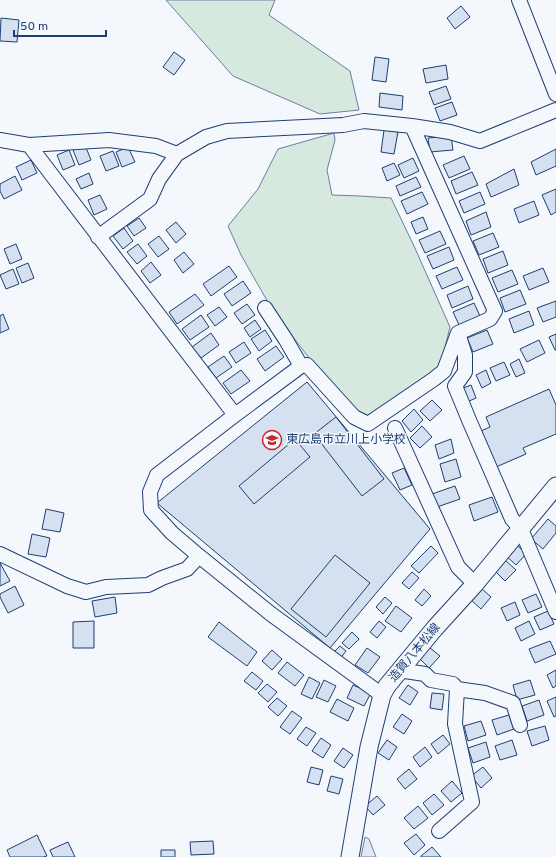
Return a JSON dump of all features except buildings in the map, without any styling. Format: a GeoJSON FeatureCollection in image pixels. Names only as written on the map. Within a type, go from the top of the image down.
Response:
{"type":"FeatureCollection","features":[{"type":"Feature","properties":{"kind":"main road","name":"造賀八本松線"},"geometry":{"type":"LineString","coordinates":[[350,857],[369,747],[382,695],[387,686],[435,628],[475,584],[556,486]]}},
{"type":"Feature","properties":{"kind":"street"},"geometry":{"type":"LineString","coordinates":[[519,0],[556,94]]}},
{"type":"Feature","properties":{"kind":"street"},"geometry":{"type":"LineString","coordinates":[[98,236],[150,199],[159,179],[176,154],[206,137],[227,131],[343,125],[364,121],[450,132],[480,141],[556,110]]}},
{"type":"Feature","properties":{"kind":"street"},"geometry":{"type":"LineString","coordinates":[[382,695],[271,614],[172,533],[151,510],[150,492],[157,475],[301,366],[307,365],[354,417],[368,424],[444,371],[458,333],[490,319],[495,311],[412,126]]}},
{"type":"Feature","properties":{"kind":"street"},"geometry":{"type":"LineString","coordinates":[[0,140],[29,145],[109,140],[156,146],[176,154]]}},
{"type":"Feature","properties":{"kind":"street"},"geometry":{"type":"LineString","coordinates":[[29,145],[235,415]]}},
{"type":"Feature","properties":{"kind":"street"},"geometry":{"type":"LineString","coordinates":[[264,308],[286,340],[301,366]]}},
{"type":"Feature","properties":{"kind":"street"},"geometry":{"type":"LineString","coordinates":[[458,333],[465,355],[465,372],[455,386],[512,519],[520,529],[556,612]]}},
{"type":"Feature","properties":{"kind":"street"},"geometry":{"type":"LineString","coordinates":[[395,428],[458,568],[475,584]]}},
{"type":"Feature","properties":{"kind":"street"},"geometry":{"type":"LineString","coordinates":[[0,554],[67,586],[86,592],[106,587],[148,585],[187,569],[199,556]]}},
{"type":"Feature","properties":{"kind":"street"},"geometry":{"type":"LineString","coordinates":[[401,669],[425,674],[431,680],[453,684],[458,689],[485,693],[513,703],[520,725]]}},
{"type":"Feature","properties":{"kind":"street"},"geometry":{"type":"LineString","coordinates":[[439,831],[472,802],[455,724],[458,689]]}},
{"type":"Feature","properties":{"kind":"shaded area"},"geometry":{"type":"Polygon","coordinates":[[[166,0],[275,0],[269,15],[350,71],[359,110],[320,114],[233,76],[166,0]]]}},
{"type":"Feature","properties":{"kind":"shaded area"},"geometry":{"type":"Polygon","coordinates":[[[334,133],[335,140],[327,170],[332,195],[391,198],[450,327],[439,372],[408,397],[359,419],[323,376],[273,311],[241,255],[228,226],[258,189],[278,149],[334,133]]]}},
{"type":"Feature","properties":{"kind":"shaded area"},"geometry":{"type":"Polygon","coordinates":[[[365,837],[369,839],[376,857],[361,857],[365,837]]]}},
{"type":"Feature","properties":{"kind":"place","name":"東広島市立川上小学校"},"geometry":{"type":"Point","coordinates":[272,440]}}]}
